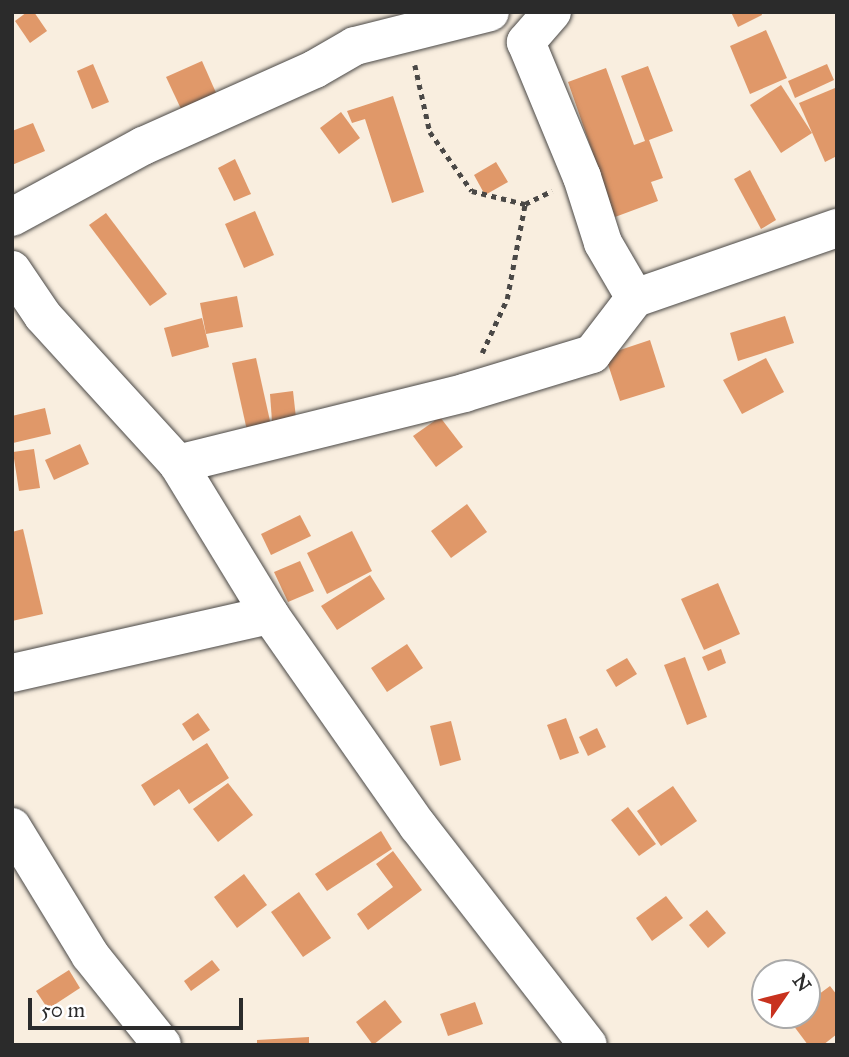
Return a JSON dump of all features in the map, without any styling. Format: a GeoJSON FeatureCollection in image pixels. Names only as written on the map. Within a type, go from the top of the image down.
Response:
{"type":"FeatureCollection","features":[{"type":"Feature","properties":{"kind":"street"},"geometry":{"type":"LineString","coordinates":[[12,217],[143,146],[315,69],[355,47],[489,12]]}},
{"type":"Feature","properties":{"kind":"street"},"geometry":{"type":"LineString","coordinates":[[552,12],[526,42],[582,177],[603,243],[635,298]]}},
{"type":"Feature","properties":{"kind":"street"},"geometry":{"type":"LineString","coordinates":[[178,464],[464,393],[592,354],[635,298],[837,228]]}},
{"type":"Feature","properties":{"kind":"street"},"geometry":{"type":"LineString","coordinates":[[12,270],[27,319],[178,464],[270,615],[418,826],[588,1045]]}},
{"type":"Feature","properties":{"kind":"street"},"geometry":{"type":"LineString","coordinates":[[12,673],[270,615]]}},
{"type":"Feature","properties":{"kind":"street"},"geometry":{"type":"LineString","coordinates":[[12,827],[90,955],[162,1045]]}},
{"type":"Feature","properties":{"kind":"path"},"geometry":{"type":"LineString","coordinates":[[440,25],[413,57],[430,132],[471,191],[525,204],[582,177]]}},
{"type":"Feature","properties":{"kind":"path"},"geometry":{"type":"LineString","coordinates":[[464,393],[507,299],[525,204]]}},
{"type":"Feature","properties":{"kind":"building"},"geometry":{"type":"Polygon","coordinates":[[[27,12],[34,12],[47,31],[30,43],[15,21],[27,12]]]}},
{"type":"Feature","properties":{"kind":"building"},"geometry":{"type":"Polygon","coordinates":[[[731,12],[761,12],[762,15],[738,27],[731,12]]]}},
{"type":"Feature","properties":{"kind":"building"},"geometry":{"type":"Polygon","coordinates":[[[766,30],[787,78],[750,94],[730,46],[766,30]]]}},
{"type":"Feature","properties":{"kind":"building"},"geometry":{"type":"Polygon","coordinates":[[[202,61],[217,95],[182,111],[166,77],[202,61]]]}},
{"type":"Feature","properties":{"kind":"building"},"geometry":{"type":"Polygon","coordinates":[[[93,64],[109,102],[92,109],[77,71],[93,64]]]}},
{"type":"Feature","properties":{"kind":"building"},"geometry":{"type":"Polygon","coordinates":[[[827,64],[834,80],[795,98],[788,81],[827,64]]]}},
{"type":"Feature","properties":{"kind":"building"},"geometry":{"type":"Polygon","coordinates":[[[648,66],[673,131],[649,140],[663,178],[651,182],[658,201],[615,217],[568,82],[606,68],[634,145],[645,141],[621,76],[648,66]]]}},
{"type":"Feature","properties":{"kind":"building"},"geometry":{"type":"Polygon","coordinates":[[[781,85],[812,133],[781,153],[750,105],[781,85]]]}},
{"type":"Feature","properties":{"kind":"building"},"geometry":{"type":"Polygon","coordinates":[[[835,88],[837,156],[825,162],[799,103],[835,88]]]}},
{"type":"Feature","properties":{"kind":"building"},"geometry":{"type":"Polygon","coordinates":[[[393,96],[424,192],[392,203],[365,119],[352,123],[347,111],[393,96]]]}},
{"type":"Feature","properties":{"kind":"building"},"geometry":{"type":"Polygon","coordinates":[[[341,112],[360,138],[339,154],[320,128],[341,112]]]}},
{"type":"Feature","properties":{"kind":"building"},"geometry":{"type":"Polygon","coordinates":[[[33,123],[45,151],[12,165],[12,131],[33,123]]]}},
{"type":"Feature","properties":{"kind":"building"},"geometry":{"type":"Polygon","coordinates":[[[235,159],[251,194],[234,201],[218,168],[235,159]]]}},
{"type":"Feature","properties":{"kind":"building"},"geometry":{"type":"Polygon","coordinates":[[[496,162],[508,182],[485,195],[474,175],[496,162]]]}},
{"type":"Feature","properties":{"kind":"building"},"geometry":{"type":"Polygon","coordinates":[[[750,170],[776,220],[761,229],[734,179],[750,170]]]}},
{"type":"Feature","properties":{"kind":"building"},"geometry":{"type":"Polygon","coordinates":[[[255,211],[274,255],[244,268],[225,224],[255,211]]]}},
{"type":"Feature","properties":{"kind":"building"},"geometry":{"type":"Polygon","coordinates":[[[106,213],[167,294],[150,306],[89,225],[106,213]]]}},
{"type":"Feature","properties":{"kind":"building"},"geometry":{"type":"Polygon","coordinates":[[[237,296],[243,327],[206,334],[200,303],[237,296]]]}},
{"type":"Feature","properties":{"kind":"building"},"geometry":{"type":"Polygon","coordinates":[[[785,316],[794,343],[738,361],[730,333],[785,316]]]}},
{"type":"Feature","properties":{"kind":"building"},"geometry":{"type":"Polygon","coordinates":[[[202,318],[209,347],[172,357],[164,328],[202,318]]]}},
{"type":"Feature","properties":{"kind":"building"},"geometry":{"type":"Polygon","coordinates":[[[650,340],[665,387],[620,401],[605,355],[650,340]]]}},
{"type":"Feature","properties":{"kind":"building"},"geometry":{"type":"Polygon","coordinates":[[[256,358],[274,439],[250,444],[232,363],[256,358]]]}},
{"type":"Feature","properties":{"kind":"building"},"geometry":{"type":"Polygon","coordinates":[[[766,358],[784,392],[742,414],[723,380],[766,358]]]}},
{"type":"Feature","properties":{"kind":"building"},"geometry":{"type":"Polygon","coordinates":[[[293,391],[296,418],[272,421],[270,394],[293,391]]]}},
{"type":"Feature","properties":{"kind":"building"},"geometry":{"type":"Polygon","coordinates":[[[45,408],[51,434],[13,443],[12,416],[45,408]]]}},
{"type":"Feature","properties":{"kind":"building"},"geometry":{"type":"Polygon","coordinates":[[[440,417],[463,447],[436,467],[413,436],[440,417]]]}},
{"type":"Feature","properties":{"kind":"building"},"geometry":{"type":"Polygon","coordinates":[[[80,444],[89,464],[54,480],[45,460],[80,444]]]}},
{"type":"Feature","properties":{"kind":"building"},"geometry":{"type":"Polygon","coordinates":[[[34,449],[40,488],[19,491],[13,452],[34,449]]]}},
{"type":"Feature","properties":{"kind":"building"},"geometry":{"type":"Polygon","coordinates":[[[467,504],[487,532],[451,558],[431,531],[467,504]]]}},
{"type":"Feature","properties":{"kind":"building"},"geometry":{"type":"Polygon","coordinates":[[[300,515],[311,536],[271,555],[261,534],[300,515]]]}},
{"type":"Feature","properties":{"kind":"building"},"geometry":{"type":"Polygon","coordinates":[[[23,529],[43,614],[12,621],[12,532],[23,529]]]}},
{"type":"Feature","properties":{"kind":"building"},"geometry":{"type":"Polygon","coordinates":[[[352,531],[372,571],[327,594],[307,553],[352,531]]]}},
{"type":"Feature","properties":{"kind":"building"},"geometry":{"type":"Polygon","coordinates":[[[300,561],[314,591],[288,602],[274,572],[300,561]]]}},
{"type":"Feature","properties":{"kind":"building"},"geometry":{"type":"Polygon","coordinates":[[[370,575],[385,599],[337,630],[321,606],[370,575]]]}},
{"type":"Feature","properties":{"kind":"building"},"geometry":{"type":"Polygon","coordinates":[[[718,583],[740,634],[704,650],[681,599],[718,583]]]}},
{"type":"Feature","properties":{"kind":"building"},"geometry":{"type":"Polygon","coordinates":[[[407,644],[423,668],[387,692],[371,668],[407,644]]]}},
{"type":"Feature","properties":{"kind":"building"},"geometry":{"type":"Polygon","coordinates":[[[721,649],[726,663],[708,671],[702,657],[721,649]]]}},
{"type":"Feature","properties":{"kind":"building"},"geometry":{"type":"Polygon","coordinates":[[[685,657],[707,717],[687,725],[664,665],[685,657]]]}},
{"type":"Feature","properties":{"kind":"building"},"geometry":{"type":"Polygon","coordinates":[[[627,658],[637,674],[616,687],[606,670],[627,658]]]}},
{"type":"Feature","properties":{"kind":"building"},"geometry":{"type":"Polygon","coordinates":[[[198,713],[210,730],[193,741],[182,724],[198,713]]]}},
{"type":"Feature","properties":{"kind":"building"},"geometry":{"type":"Polygon","coordinates":[[[566,718],[579,753],[560,760],[547,725],[566,718]]]}},
{"type":"Feature","properties":{"kind":"building"},"geometry":{"type":"Polygon","coordinates":[[[451,721],[461,760],[440,766],[430,726],[451,721]]]}},
{"type":"Feature","properties":{"kind":"building"},"geometry":{"type":"Polygon","coordinates":[[[597,728],[606,747],[588,756],[579,737],[597,728]]]}},
{"type":"Feature","properties":{"kind":"building"},"geometry":{"type":"Polygon","coordinates":[[[207,743],[229,778],[189,804],[179,789],[154,806],[141,785],[207,743]]]}},
{"type":"Feature","properties":{"kind":"building"},"geometry":{"type":"Polygon","coordinates":[[[228,783],[253,815],[218,842],[193,809],[228,783]]]}},
{"type":"Feature","properties":{"kind":"building"},"geometry":{"type":"Polygon","coordinates":[[[673,786],[697,821],[661,846],[637,811],[673,786]]]}},
{"type":"Feature","properties":{"kind":"building"},"geometry":{"type":"Polygon","coordinates":[[[628,807],[656,844],[639,856],[611,820],[628,807]]]}},
{"type":"Feature","properties":{"kind":"building"},"geometry":{"type":"Polygon","coordinates":[[[381,831],[392,849],[327,891],[315,874],[381,831]]]}},
{"type":"Feature","properties":{"kind":"building"},"geometry":{"type":"Polygon","coordinates":[[[393,851],[422,890],[368,930],[357,914],[393,887],[376,864],[393,851]]]}},
{"type":"Feature","properties":{"kind":"building"},"geometry":{"type":"Polygon","coordinates":[[[244,874],[267,905],[237,928],[214,897],[244,874]]]}},
{"type":"Feature","properties":{"kind":"building"},"geometry":{"type":"Polygon","coordinates":[[[299,892],[331,938],[303,957],[271,912],[299,892]]]}},
{"type":"Feature","properties":{"kind":"building"},"geometry":{"type":"Polygon","coordinates":[[[666,896],[683,918],[652,941],[636,918],[666,896]]]}},
{"type":"Feature","properties":{"kind":"building"},"geometry":{"type":"Polygon","coordinates":[[[707,910],[726,933],[708,948],[689,925],[707,910]]]}},
{"type":"Feature","properties":{"kind":"building"},"geometry":{"type":"Polygon","coordinates":[[[212,960],[220,970],[191,991],[184,981],[212,960]]]}},
{"type":"Feature","properties":{"kind":"building"},"geometry":{"type":"Polygon","coordinates":[[[69,970],[80,988],[48,1009],[36,991],[69,970]]]}},
{"type":"Feature","properties":{"kind":"building"},"geometry":{"type":"Polygon","coordinates":[[[830,986],[837,995],[837,1034],[823,1045],[808,1045],[796,1029],[821,1029],[821,993],[830,986]]]}},
{"type":"Feature","properties":{"kind":"building"},"geometry":{"type":"Polygon","coordinates":[[[385,1000],[402,1022],[373,1045],[356,1022],[385,1000]]]}},
{"type":"Feature","properties":{"kind":"building"},"geometry":{"type":"Polygon","coordinates":[[[475,1002],[483,1024],[448,1036],[440,1014],[475,1002]]]}},
{"type":"Feature","properties":{"kind":"building"},"geometry":{"type":"Polygon","coordinates":[[[309,1037],[309,1045],[257,1045],[257,1040],[309,1037]]]}}]}
